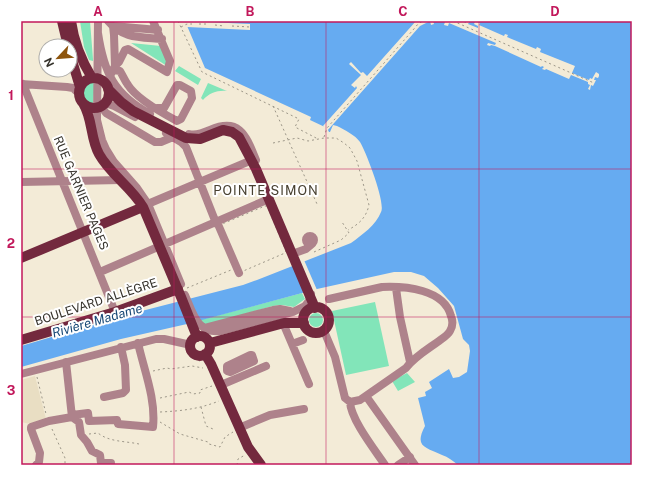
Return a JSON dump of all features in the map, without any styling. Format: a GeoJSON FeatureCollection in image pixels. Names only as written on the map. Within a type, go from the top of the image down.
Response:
{"type":"FeatureCollection","features":[{"type":"Feature","properties":{"kind":"main road"},"geometry":{"type":"LineString","coordinates":[[62,21],[66,38]]}},
{"type":"Feature","properties":{"kind":"main road"},"geometry":{"type":"LineString","coordinates":[[71,21],[73,35],[79,55],[106,78],[121,102],[186,138],[200,139],[223,130],[232,132],[239,137],[254,156],[269,199],[311,294],[318,307],[328,316],[329,324],[325,332],[312,333],[303,326],[283,323],[210,343]]}},
{"type":"Feature","properties":{"kind":"main road"},"geometry":{"type":"LineString","coordinates":[[75,78],[80,96],[88,113],[93,141],[98,152],[102,160],[145,206],[182,293],[198,326],[191,344],[192,351],[196,355],[204,358],[218,385],[237,429],[261,465]]}},
{"type":"Feature","properties":{"kind":"main road"},"geometry":{"type":"LineString","coordinates":[[78,89],[85,81],[106,78]]}},
{"type":"Feature","properties":{"kind":"main road"},"geometry":{"type":"LineString","coordinates":[[83,103],[90,107],[101,106],[108,97],[106,78]]}},
{"type":"Feature","properties":{"kind":"main road"},"geometry":{"type":"LineString","coordinates":[[21,258],[145,206]]}},
{"type":"Feature","properties":{"kind":"main road","name":"BOULEVARD ALLÈGRE"},"geometry":{"type":"LineString","coordinates":[[21,340],[182,293]]}},
{"type":"Feature","properties":{"kind":"main road"},"geometry":{"type":"LineString","coordinates":[[303,326],[305,314],[311,308],[318,307]]}},
{"type":"Feature","properties":{"kind":"main road"},"geometry":{"type":"LineString","coordinates":[[191,344],[203,336],[206,338],[210,343],[210,348],[204,358]]}},
{"type":"Feature","properties":{"kind":"street"},"geometry":{"type":"LineString","coordinates":[[98,21],[98,33],[106,78]]}},
{"type":"Feature","properties":{"kind":"street"},"geometry":{"type":"LineString","coordinates":[[106,78],[119,62],[125,50],[128,49],[167,72],[170,61],[158,30],[153,21],[150,21]]}},
{"type":"Feature","properties":{"kind":"street"},"geometry":{"type":"LineString","coordinates":[[111,23],[114,35],[101,106],[99,128],[106,149],[114,162],[137,188],[145,206],[254,156],[295,256],[309,243]]}},
{"type":"Feature","properties":{"kind":"street"},"geometry":{"type":"LineString","coordinates":[[111,23],[158,30]]}},
{"type":"Feature","properties":{"kind":"street"},"geometry":{"type":"LineString","coordinates":[[111,23],[121,33],[127,35],[162,39]]}},
{"type":"Feature","properties":{"kind":"street"},"geometry":{"type":"LineString","coordinates":[[98,33],[106,78]]}},
{"type":"Feature","properties":{"kind":"street"},"geometry":{"type":"LineString","coordinates":[[106,78],[120,71],[128,86],[145,102],[170,117],[179,120],[181,119],[192,98],[191,91],[177,85],[164,108],[157,108]]}},
{"type":"Feature","properties":{"kind":"street"},"geometry":{"type":"LineString","coordinates":[[22,84],[78,89]]}},
{"type":"Feature","properties":{"kind":"street","name":"RUE GARNIER PAGES"},"geometry":{"type":"LineString","coordinates":[[22,84],[84,232],[115,312]]}},
{"type":"Feature","properties":{"kind":"street"},"geometry":{"type":"LineString","coordinates":[[101,106],[106,113],[155,142],[161,142],[174,137]]}},
{"type":"Feature","properties":{"kind":"street"},"geometry":{"type":"LineString","coordinates":[[101,106],[114,106],[174,137],[186,147],[216,223],[237,270]]}},
{"type":"Feature","properties":{"kind":"street"},"geometry":{"type":"LineString","coordinates":[[21,182],[121,180]]}},
{"type":"Feature","properties":{"kind":"street"},"geometry":{"type":"LineString","coordinates":[[100,272],[269,199]]}},
{"type":"Feature","properties":{"kind":"street"},"geometry":{"type":"LineString","coordinates":[[329,299],[382,287],[426,291],[437,297],[450,312],[453,322],[450,331],[445,336],[410,362],[406,368],[360,400],[350,402]]}},
{"type":"Feature","properties":{"kind":"street"},"geometry":{"type":"LineString","coordinates":[[396,288],[400,317],[410,362]]}},
{"type":"Feature","properties":{"kind":"street"},"geometry":{"type":"LineString","coordinates":[[198,326],[273,310],[280,309],[293,312],[305,306],[311,294]]}},
{"type":"Feature","properties":{"kind":"street"},"geometry":{"type":"LineString","coordinates":[[283,323],[309,384]]}},
{"type":"Feature","properties":{"kind":"street"},"geometry":{"type":"LineString","coordinates":[[325,332],[335,357],[345,398],[350,402],[351,411],[366,438],[386,465]]}},
{"type":"Feature","properties":{"kind":"street"},"geometry":{"type":"LineString","coordinates":[[21,374],[156,339],[191,344]]}},
{"type":"Feature","properties":{"kind":"street"},"geometry":{"type":"LineString","coordinates":[[292,344],[302,340]]}},
{"type":"Feature","properties":{"kind":"street"},"geometry":{"type":"LineString","coordinates":[[36,465],[39,462],[40,453],[31,429],[32,427],[49,421],[88,413],[89,421],[117,420],[118,424],[153,427],[151,398],[138,343]]}},
{"type":"Feature","properties":{"kind":"street"},"geometry":{"type":"LineString","coordinates":[[104,397],[123,393],[126,390],[126,365],[121,348]]}},
{"type":"Feature","properties":{"kind":"street"},"geometry":{"type":"LineString","coordinates":[[66,362],[72,416],[79,422],[81,435],[92,451],[99,454],[100,463],[111,463],[111,465]]}},
{"type":"Feature","properties":{"kind":"street"},"geometry":{"type":"LineString","coordinates":[[218,385],[266,366]]}},
{"type":"Feature","properties":{"kind":"street"},"geometry":{"type":"LineString","coordinates":[[237,368],[241,377]]}},
{"type":"Feature","properties":{"kind":"street"},"geometry":{"type":"LineString","coordinates":[[366,396],[414,463],[398,465]]}},
{"type":"Feature","properties":{"kind":"street"},"geometry":{"type":"LineString","coordinates":[[237,429],[270,415],[304,410]]}},
{"type":"Feature","properties":{"kind":"path"},"geometry":{"type":"LineString","coordinates":[[178,21],[202,72],[299,119],[295,127],[318,139]]}},
{"type":"Feature","properties":{"kind":"path"},"geometry":{"type":"LineString","coordinates":[[324,138],[327,128],[353,97],[423,21]]}},
{"type":"Feature","properties":{"kind":"path"},"geometry":{"type":"LineString","coordinates":[[453,21],[594,83]]}},
{"type":"Feature","properties":{"kind":"path"},"geometry":{"type":"LineString","coordinates":[[181,27],[186,24],[192,24]]}},
{"type":"Feature","properties":{"kind":"path"},"geometry":{"type":"LineString","coordinates":[[199,24],[208,24]]}},
{"type":"Feature","properties":{"kind":"path"},"geometry":{"type":"LineString","coordinates":[[215,25],[224,26]]}},
{"type":"Feature","properties":{"kind":"path"},"geometry":{"type":"LineString","coordinates":[[232,26],[250,27]]}},
{"type":"Feature","properties":{"kind":"path"},"geometry":{"type":"LineString","coordinates":[[273,106],[317,204]]}},
{"type":"Feature","properties":{"kind":"path"},"geometry":{"type":"LineString","coordinates":[[274,143],[297,138],[308,141],[324,138],[336,138],[350,148],[357,161],[369,205],[364,218],[358,225],[348,230]]}},
{"type":"Feature","properties":{"kind":"path"},"geometry":{"type":"LineString","coordinates":[[267,206],[286,251],[295,256],[241,272],[221,225],[267,206]]}},
{"type":"Feature","properties":{"kind":"path"},"geometry":{"type":"LineString","coordinates":[[309,254],[341,240],[349,233],[342,222]]}},
{"type":"Feature","properties":{"kind":"path"},"geometry":{"type":"LineString","coordinates":[[182,293],[237,270]]}},
{"type":"Feature","properties":{"kind":"path"},"geometry":{"type":"LineString","coordinates":[[303,326],[309,334],[325,332],[331,318],[330,314],[318,307]]}},
{"type":"Feature","properties":{"kind":"path"},"geometry":{"type":"LineString","coordinates":[[191,344],[191,358],[204,358]]}},
{"type":"Feature","properties":{"kind":"path"},"geometry":{"type":"LineString","coordinates":[[145,373],[167,368],[172,369],[192,366],[208,369]]}},
{"type":"Feature","properties":{"kind":"path"},"geometry":{"type":"LineString","coordinates":[[151,398],[161,398],[189,392],[194,394],[200,393],[200,390],[218,385]]}},
{"type":"Feature","properties":{"kind":"path"},"geometry":{"type":"LineString","coordinates":[[153,416],[201,407],[221,400]]}},
{"type":"Feature","properties":{"kind":"path"},"geometry":{"type":"LineString","coordinates":[[201,407],[206,426],[213,429]]}},
{"type":"Feature","properties":{"kind":"path"},"geometry":{"type":"LineString","coordinates":[[153,416],[180,434],[208,442],[209,444],[218,447],[225,437],[237,429]]}},
{"type":"Feature","properties":{"kind":"path"},"geometry":{"type":"LineString","coordinates":[[82,436],[98,433],[104,438],[139,444]]}},
{"type":"Feature","properties":{"kind":"path"},"geometry":{"type":"LineString","coordinates":[[237,465],[238,459],[246,454]]}},
{"type":"Feature","properties":{"kind":"shaded area"},"geometry":{"type":"Polygon","coordinates":[[[35,376],[46,419],[30,424],[21,422],[21,380],[35,376]]]}},
{"type":"Feature","properties":{"kind":"green space"},"geometry":{"type":"Polygon","coordinates":[[[80,21],[90,21],[93,61],[89,60],[84,47],[80,21]]]}},
{"type":"Feature","properties":{"kind":"green space"},"geometry":{"type":"Polygon","coordinates":[[[131,43],[161,46],[170,63],[167,66],[131,43]]]}},
{"type":"Feature","properties":{"kind":"green space"},"geometry":{"type":"Polygon","coordinates":[[[179,66],[201,79],[198,85],[175,71],[179,66]]]}},
{"type":"Feature","properties":{"kind":"green space"},"geometry":{"type":"Polygon","coordinates":[[[91,81],[95,81],[93,104],[87,101],[82,94],[84,85],[91,81]]]}},
{"type":"Feature","properties":{"kind":"green space"},"geometry":{"type":"Polygon","coordinates":[[[208,83],[227,91],[214,92],[203,100],[201,98],[208,83]]]}},
{"type":"Feature","properties":{"kind":"green space"},"geometry":{"type":"Polygon","coordinates":[[[302,293],[305,299],[294,307],[282,305],[273,306],[205,325],[200,320],[302,293]]]}},
{"type":"Feature","properties":{"kind":"green space"},"geometry":{"type":"Polygon","coordinates":[[[375,302],[389,366],[346,375],[332,311],[375,302]]]}},
{"type":"Feature","properties":{"kind":"green space"},"geometry":{"type":"Polygon","coordinates":[[[316,313],[321,315],[323,320],[321,325],[316,327],[311,325],[309,320],[311,315],[316,313]]]}},
{"type":"Feature","properties":{"kind":"green space"},"geometry":{"type":"Polygon","coordinates":[[[407,373],[415,382],[398,391],[392,381],[407,373]]]}},
{"type":"Feature","properties":{"kind":"water"},"geometry":{"type":"Polygon","coordinates":[[[185,21],[632,21],[632,465],[458,465],[448,458],[426,448],[421,442],[422,433],[425,426],[418,398],[426,396],[425,392],[432,388],[429,382],[449,369],[453,378],[459,377],[467,372],[470,351],[469,345],[463,339],[454,306],[438,288],[424,276],[411,272],[394,272],[317,289],[187,324],[121,339],[21,367],[21,346],[130,314],[243,285],[257,280],[351,243],[364,233],[379,217],[382,207],[381,199],[371,166],[358,139],[350,133],[333,125],[329,132],[327,128],[310,120],[311,117],[205,68],[185,21]]]}},
{"type":"Feature","properties":{"kind":"pier"},"geometry":{"type":"Polygon","coordinates":[[[185,21],[250,24],[250,30],[187,27],[185,21]]]}},
{"type":"Feature","properties":{"kind":"pier"},"geometry":{"type":"Polygon","coordinates":[[[416,21],[430,21],[420,26],[327,131],[323,126],[357,88],[356,86],[355,88],[351,85],[361,75],[349,64],[351,62],[361,73],[363,72],[367,76],[416,21]]]}},
{"type":"Feature","properties":{"kind":"pier"},"geometry":{"type":"Polygon","coordinates":[[[430,21],[433,21],[434,24],[431,25],[430,21]]]}},
{"type":"Feature","properties":{"kind":"pier"},"geometry":{"type":"Polygon","coordinates":[[[444,21],[461,21],[466,23],[466,21],[470,21],[468,24],[478,28],[478,26],[474,24],[475,22],[480,23],[479,25],[504,36],[505,34],[508,35],[507,37],[536,49],[537,47],[541,49],[540,52],[575,66],[572,73],[589,80],[590,78],[592,79],[596,72],[599,76],[598,78],[595,77],[594,80],[596,80],[593,86],[591,85],[590,90],[588,89],[590,85],[588,82],[571,75],[569,79],[546,69],[542,69],[544,67],[495,46],[487,45],[488,43],[495,45],[496,43],[449,23],[448,26],[444,25],[444,21]]]}},
{"type":"Feature","properties":{"kind":"pier"},"geometry":{"type":"Polygon","coordinates":[[[304,260],[317,290],[313,292],[292,265],[304,260]]]}},
{"type":"Feature","properties":{"kind":"district","name":"POINTE SIMON"},"geometry":{"type":"Point","coordinates":[266,190]}},
{"type":"Feature","properties":{"kind":"water label","name":"Rivière Madame"},"geometry":{"type":"Point","coordinates":[97,320]}}]}
